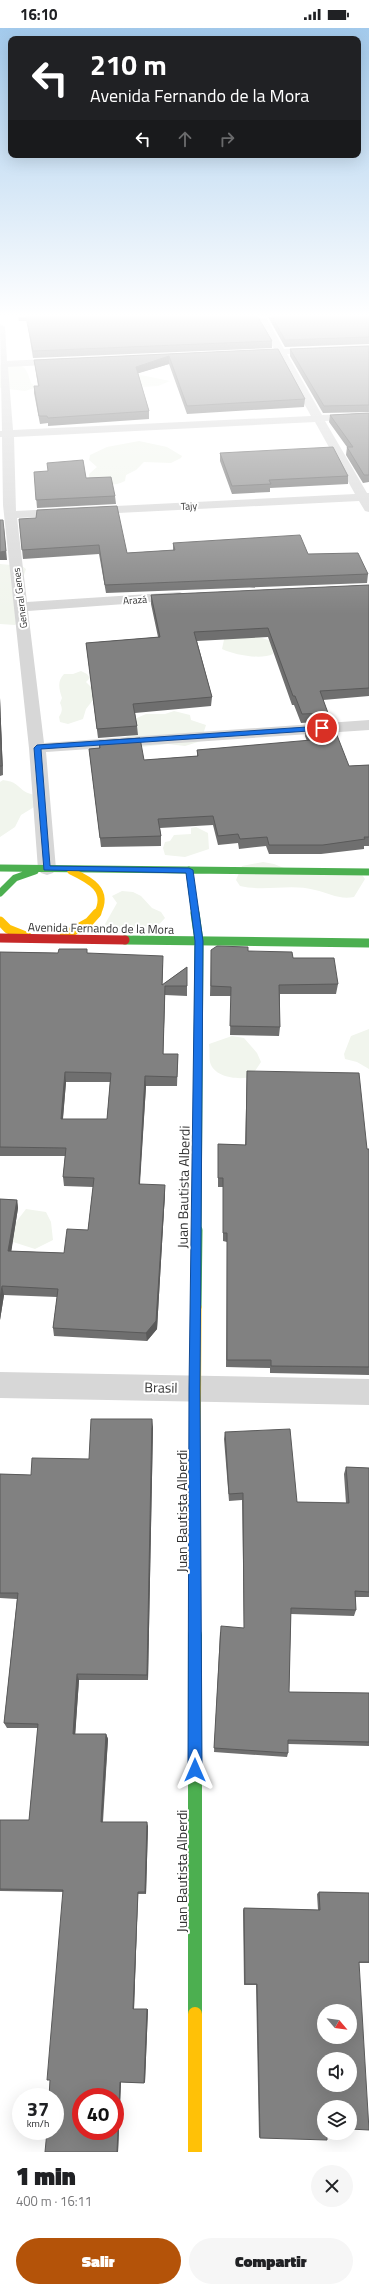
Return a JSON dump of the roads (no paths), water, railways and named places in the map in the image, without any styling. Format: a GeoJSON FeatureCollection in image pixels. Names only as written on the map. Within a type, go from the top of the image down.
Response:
{"type":"FeatureCollection","features":[{"type":"Feature","properties":{"kind":"street","name":"General Genes"},"geometry":{"type":"LineString","coordinates":[[4,416],[6,508],[22,607],[37,748],[47,868]]}},
{"type":"Feature","properties":{"kind":"street"},"geometry":{"type":"LineString","coordinates":[[4,434],[366,416]]}},
{"type":"Feature","properties":{"kind":"street"},"geometry":{"type":"LineString","coordinates":[[318,418],[367,500]]}},
{"type":"Feature","properties":{"kind":"street","name":"Tajy"},"geometry":{"type":"LineString","coordinates":[[6,508],[367,500]]}},
{"type":"Feature","properties":{"kind":"street","name":"Arazá"},"geometry":{"type":"LineString","coordinates":[[22,607],[194,596]]}},
{"type":"Feature","properties":{"kind":"street"},"geometry":{"type":"LineString","coordinates":[[37,748],[369,725]]}},
{"type":"Feature","properties":{"kind":"street"},"geometry":{"type":"LineString","coordinates":[[0,868],[369,872]]}},
{"type":"Feature","properties":{"kind":"street"},"geometry":{"type":"LineString","coordinates":[[0,893],[16,878],[30,872],[47,868],[64,869],[80,873],[93,881],[100,891],[103,903],[99,914],[94,920],[74,934],[57,938],[38,939],[21,936],[8,929],[0,921]]}},
{"type":"Feature","properties":{"kind":"street","name":"Juan Bautista Alberdi"},"geometry":{"type":"LineString","coordinates":[[189,870],[199,941],[195,1388],[195,2152]]}},
{"type":"Feature","properties":{"kind":"street","name":"Avenida Fernando de la Mora"},"geometry":{"type":"LineString","coordinates":[[0,938],[369,943]]}},
{"type":"Feature","properties":{"kind":"street","name":"Brasil"},"geometry":{"type":"LineString","coordinates":[[0,1385],[369,1392]]}}]}
